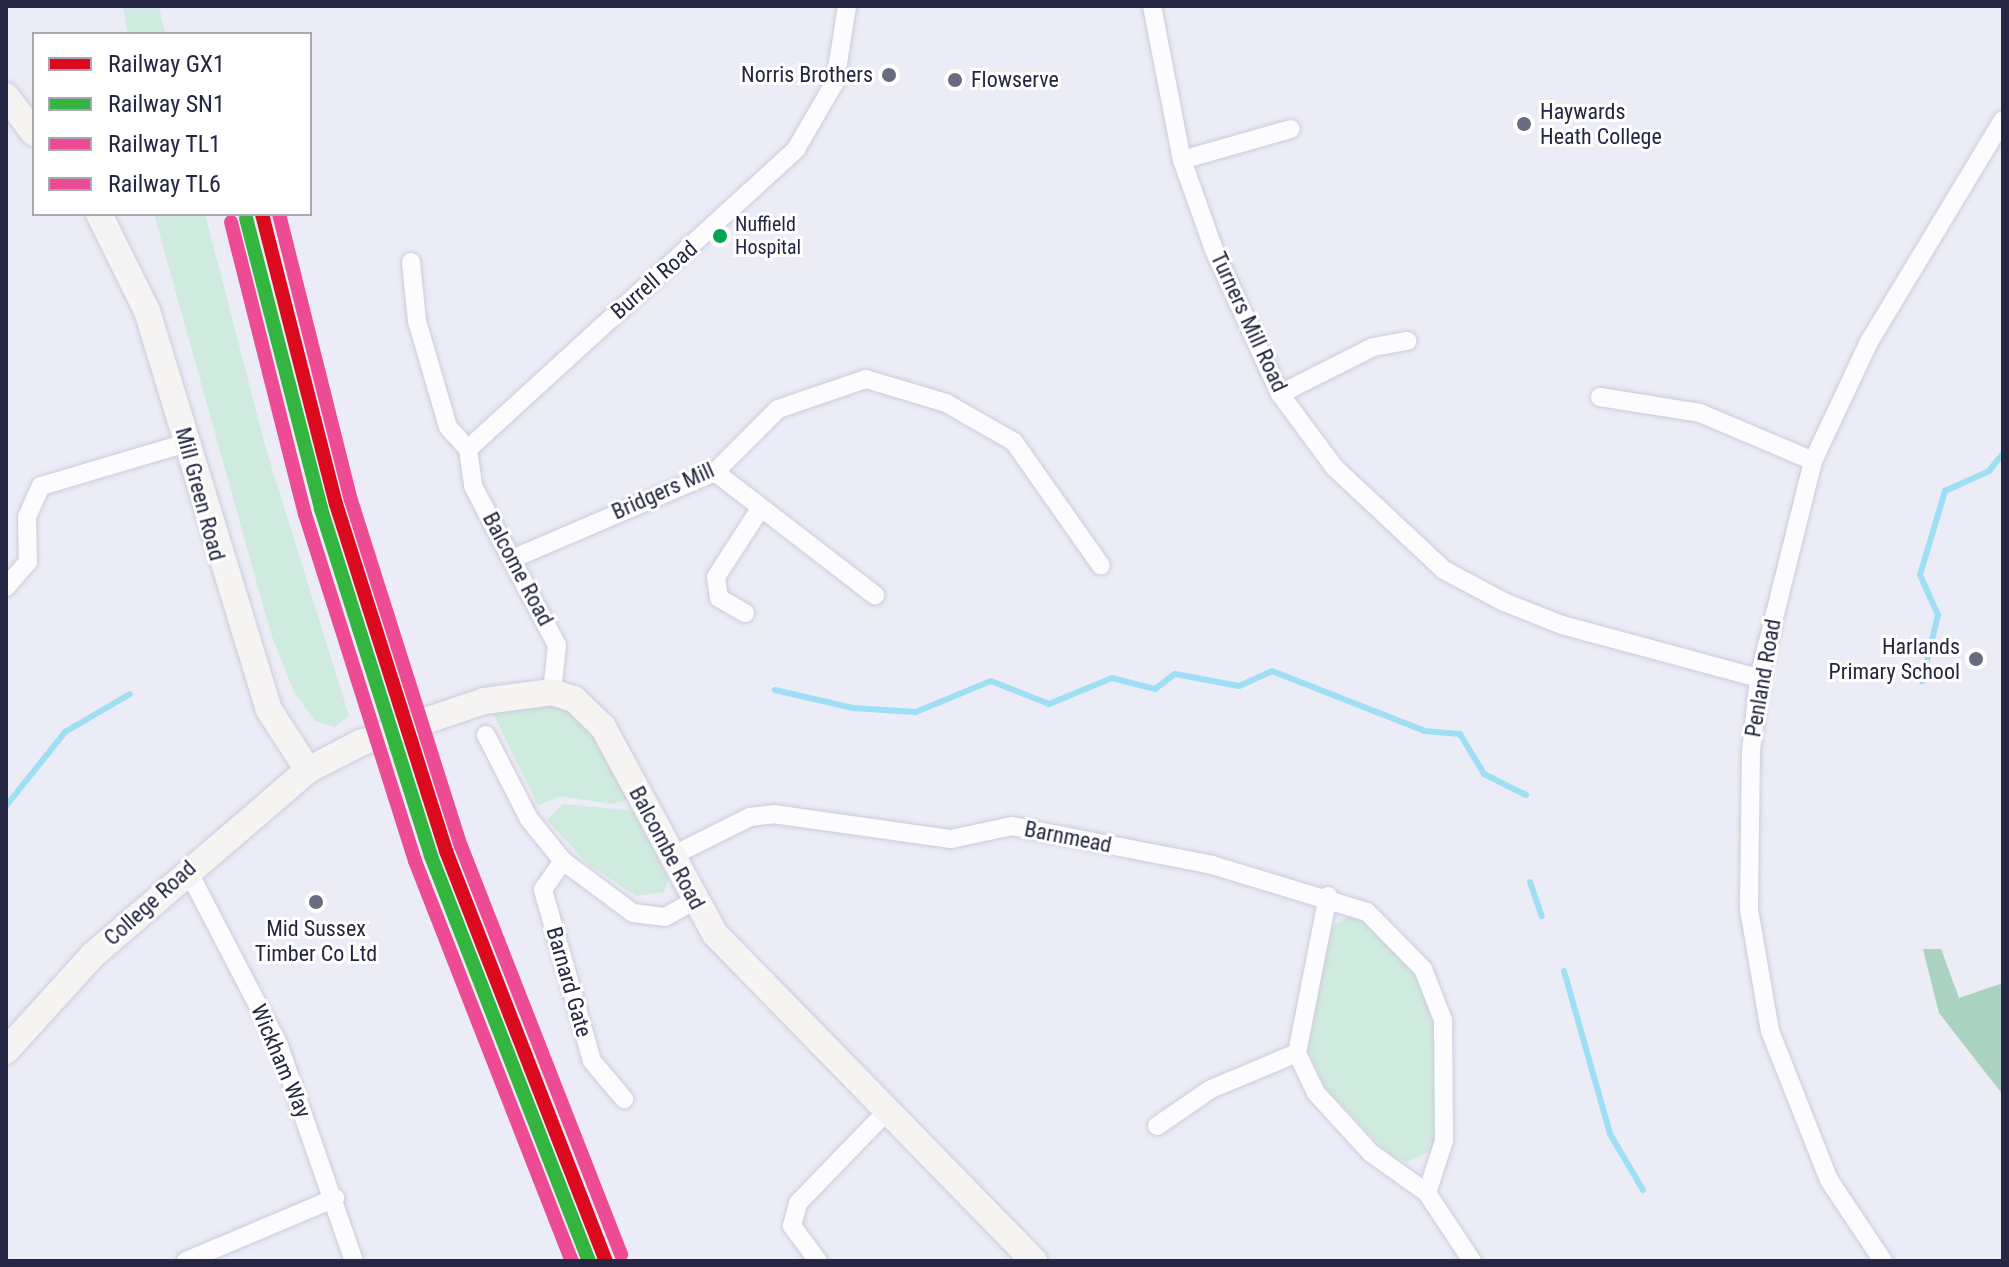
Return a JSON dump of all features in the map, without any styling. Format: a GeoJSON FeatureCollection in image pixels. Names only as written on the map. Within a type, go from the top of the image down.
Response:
{"type":"FeatureCollection","features":[{"type":"Feature","properties":{"kind":"street","name":"Burrell Road"},"geometry":{"type":"LineString","coordinates":[[468,449],[796,149],[835,82],[847,6]]}},
{"type":"Feature","properties":{"kind":"street","name":"Turners Mill Road"},"geometry":{"type":"LineString","coordinates":[[1152,6],[1182,160],[1280,394],[1335,468],[1444,570],[1562,625],[1759,678]]}},
{"type":"Feature","properties":{"kind":"street"},"geometry":{"type":"LineString","coordinates":[[6,96],[32,130]]}},
{"type":"Feature","properties":{"kind":"street","name":"Penland Road"},"geometry":{"type":"LineString","coordinates":[[1883,1261],[1829,1180],[1770,1031],[1749,909],[1747,813],[1759,678],[1813,461],[1869,342],[2003,120]]}},
{"type":"Feature","properties":{"kind":"street"},"geometry":{"type":"LineString","coordinates":[[1182,160],[1291,129]]}},
{"type":"Feature","properties":{"kind":"street","name":"Mill Green Road"},"geometry":{"type":"LineString","coordinates":[[100,216],[147,311],[269,710],[308,770]]}},
{"type":"Feature","properties":{"kind":"street"},"geometry":{"type":"LineString","coordinates":[[411,262],[417,321],[448,427],[468,449]]}},
{"type":"Feature","properties":{"kind":"street"},"geometry":{"type":"LineString","coordinates":[[1280,394],[1373,347],[1407,341]]}},
{"type":"Feature","properties":{"kind":"street","name":"Bridgers Mill"},"geometry":{"type":"LineString","coordinates":[[512,559],[715,472],[778,409],[866,379],[946,403],[1014,442],[1101,566]]}},
{"type":"Feature","properties":{"kind":"street"},"geometry":{"type":"LineString","coordinates":[[1600,397],[1700,413],[1813,461]]}},
{"type":"Feature","properties":{"kind":"street"},"geometry":{"type":"LineString","coordinates":[[6,587],[28,562],[27,517],[41,486],[186,443]]}},
{"type":"Feature","properties":{"kind":"street","name":"Balcome Road"},"geometry":{"type":"LineString","coordinates":[[468,449],[473,486],[557,645],[552,692]]}},
{"type":"Feature","properties":{"kind":"street"},"geometry":{"type":"LineString","coordinates":[[715,472],[875,595]]}},
{"type":"Feature","properties":{"kind":"street"},"geometry":{"type":"LineString","coordinates":[[745,613],[719,598],[716,577],[760,509]]}},
{"type":"Feature","properties":{"kind":"street"},"geometry":{"type":"LineString","coordinates":[[308,770],[360,743],[484,701],[552,692]]}},
{"type":"Feature","properties":{"kind":"street","name":"Balcombe Road"},"geometry":{"type":"LineString","coordinates":[[552,692],[574,699],[603,727],[692,902],[737,958],[1034,1261]]}},
{"type":"Feature","properties":{"kind":"street"},"geometry":{"type":"LineString","coordinates":[[486,735],[529,819],[563,861],[633,913],[665,917],[692,902]]}},
{"type":"Feature","properties":{"kind":"street","name":"College Road"},"geometry":{"type":"LineString","coordinates":[[6,1051],[93,955],[187,869],[308,770]]}},
{"type":"Feature","properties":{"kind":"street","name":"Barnmead"},"geometry":{"type":"LineString","coordinates":[[670,857],[750,817],[773,814],[951,839],[1012,826],[1328,896],[1367,912],[1397,939],[1429,980],[1443,1020],[1444,1141],[1427,1193]]}},
{"type":"Feature","properties":{"kind":"street","name":"Barnard Gate"},"geometry":{"type":"LineString","coordinates":[[563,861],[543,890],[592,1061],[624,1099]]}},
{"type":"Feature","properties":{"kind":"street","name":"Wickham Way"},"geometry":{"type":"LineString","coordinates":[[187,869],[279,1046],[335,1198],[354,1261]]}},
{"type":"Feature","properties":{"kind":"street"},"geometry":{"type":"LineString","coordinates":[[1328,896],[1297,1053],[1316,1093],[1362,1143],[1427,1193],[1472,1261]]}},
{"type":"Feature","properties":{"kind":"street"},"geometry":{"type":"LineString","coordinates":[[1157,1126],[1211,1089],[1297,1053]]}},
{"type":"Feature","properties":{"kind":"street"},"geometry":{"type":"LineString","coordinates":[[818,1261],[792,1226],[798,1203],[887,1111]]}},
{"type":"Feature","properties":{"kind":"street"},"geometry":{"type":"LineString","coordinates":[[186,1261],[335,1198]]}},
{"type":"Feature","properties":{"kind":"green space"},"geometry":{"type":"Polygon","coordinates":[[[123,6],[159,6],[165,32],[128,32],[123,6]]]}},
{"type":"Feature","properties":{"kind":"green space"},"geometry":{"type":"Polygon","coordinates":[[[155,216],[206,216],[266,449],[349,716],[335,727],[315,721],[294,692],[271,634],[155,216]]]}},
{"type":"Feature","properties":{"kind":"green space"},"geometry":{"type":"Polygon","coordinates":[[[543,704],[568,711],[599,739],[631,799],[611,804],[561,796],[538,805],[492,711],[543,704]]]}},
{"type":"Feature","properties":{"kind":"green space"},"geometry":{"type":"Polygon","coordinates":[[[563,804],[636,811],[668,879],[664,892],[636,896],[588,864],[547,820],[563,804]]]}},
{"type":"Feature","properties":{"kind":"green space"},"geometry":{"type":"Polygon","coordinates":[[[1350,916],[1365,918],[1418,975],[1433,1023],[1438,1134],[1431,1151],[1407,1162],[1392,1157],[1324,1087],[1308,1049],[1329,928],[1350,916]]]}},
{"type":"Feature","properties":{"kind":"green space"},"geometry":{"type":"Polygon","coordinates":[[[1923,949],[1941,949],[1959,998],[2003,983],[2003,1095],[1939,1013],[1923,949]]]}},
{"type":"Feature","properties":{"kind":"waterway"},"geometry":{"type":"LineString","coordinates":[[1922,681],[1938,615],[1920,575],[1945,491],[1989,471],[2003,454]]}},
{"type":"Feature","properties":{"kind":"waterway"},"geometry":{"type":"LineString","coordinates":[[775,690],[853,708],[916,712],[991,681],[1049,704],[1112,678],[1155,689],[1175,674],[1239,686],[1272,671],[1425,731],[1460,734],[1484,774],[1526,795]]}},
{"type":"Feature","properties":{"kind":"waterway"},"geometry":{"type":"LineString","coordinates":[[6,806],[65,732],[130,694]]}},
{"type":"Feature","properties":{"kind":"waterway"},"geometry":{"type":"LineString","coordinates":[[1530,882],[1542,916]]}},
{"type":"Feature","properties":{"kind":"waterway"},"geometry":{"type":"LineString","coordinates":[[1564,971],[1610,1134],[1643,1190]]}},
{"type":"Feature","properties":{"kind":"rail line","name":"GX1"},"geometry":{"type":"LineString","coordinates":[[263,216],[336,504],[446,851],[606,1261]]}},
{"type":"Feature","properties":{"kind":"rail line","name":"TL1"},"geometry":{"type":"LineString","coordinates":[[280,216],[351,500],[461,846],[621,1255]]}},
{"type":"Feature","properties":{"kind":"rail line","name":"SN1"},"geometry":{"type":"LineString","coordinates":[[246,218],[321,509],[431,856],[589,1261]]}},
{"type":"Feature","properties":{"kind":"rail line","name":"TL6"},"geometry":{"type":"LineString","coordinates":[[231,222],[305,514],[415,861],[572,1261]]}},
{"type":"Feature","properties":{"kind":"place","name":"Norris Brothers"},"geometry":{"type":"Point","coordinates":[889,75]}},
{"type":"Feature","properties":{"kind":"place","name":"Flowserve"},"geometry":{"type":"Point","coordinates":[955,80]}},
{"type":"Feature","properties":{"kind":"place","name":"Haywards Heath College"},"geometry":{"type":"Point","coordinates":[1524,124]}},
{"type":"Feature","properties":{"kind":"place","name":"Nuffield Hospital"},"geometry":{"type":"Point","coordinates":[720,236]}},
{"type":"Feature","properties":{"kind":"place","name":"Harlands Primary School"},"geometry":{"type":"Point","coordinates":[1976,659]}},
{"type":"Feature","properties":{"kind":"place","name":"Mid Sussex Timber Co Ltd"},"geometry":{"type":"Point","coordinates":[316,902]}}]}
